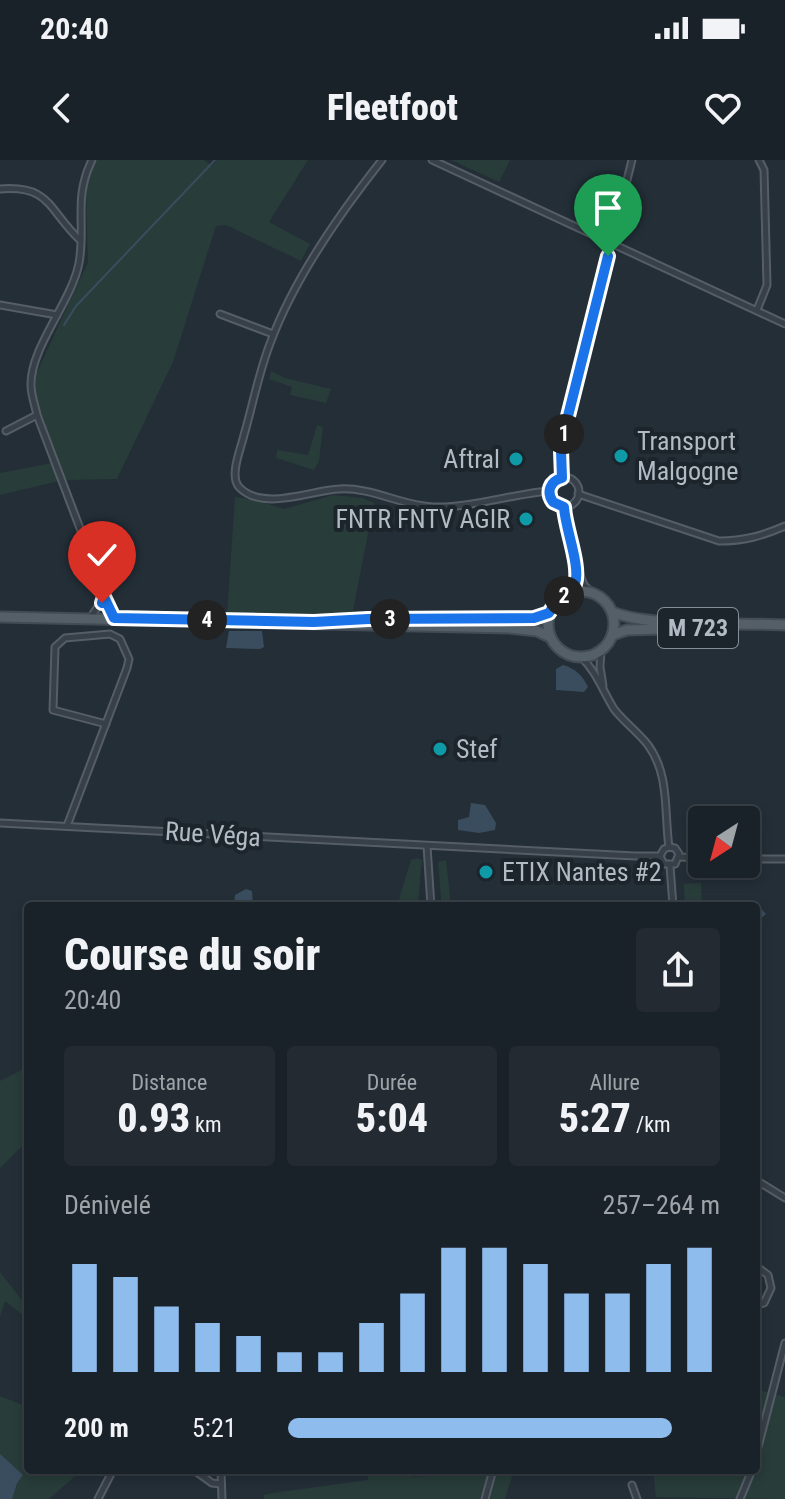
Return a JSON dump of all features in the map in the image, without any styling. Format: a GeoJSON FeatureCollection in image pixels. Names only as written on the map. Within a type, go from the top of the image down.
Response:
{"type":"FeatureCollection","features":[{"type":"Feature","properties":{"kind":"main road"},"geometry":{"type":"LineString","coordinates":[[0,617],[509,628],[537,631],[550,637],[561,650],[581,657],[601,650],[612,635],[612,612],[603,599],[591,592],[579,590],[569,593],[554,604],[549,613],[547,623],[550,637]]}},
{"type":"Feature","properties":{"kind":"main road","name":"M 723"},"geometry":{"type":"LineString","coordinates":[[612,612],[660,620],[785,626]]}},
{"type":"Feature","properties":{"kind":"main road"},"geometry":{"type":"LineString","coordinates":[[314,622],[534,618],[549,613]]}},
{"type":"Feature","properties":{"kind":"main road","name":"M 723"},"geometry":{"type":"LineString","coordinates":[[612,635],[650,628],[785,626]]}},
{"type":"Feature","properties":{"kind":"street"},"geometry":{"type":"LineString","coordinates":[[382,160],[312,260],[273,334],[235,479],[242,490],[259,496],[280,498],[342,488],[437,507],[549,491]]}},
{"type":"Feature","properties":{"kind":"street"},"geometry":{"type":"LineString","coordinates":[[432,160],[785,324]]}},
{"type":"Feature","properties":{"kind":"street"},"geometry":{"type":"LineString","coordinates":[[562,478],[561,450],[568,416],[632,160]]}},
{"type":"Feature","properties":{"kind":"street"},"geometry":{"type":"LineString","coordinates":[[757,310],[767,285],[764,170],[759,160]]}},
{"type":"Feature","properties":{"kind":"street"},"geometry":{"type":"LineString","coordinates":[[91,161],[79,201],[81,240],[77,273],[31,378],[37,415],[114,618]]}},
{"type":"Feature","properties":{"kind":"street"},"geometry":{"type":"LineString","coordinates":[[0,189],[37,192],[81,240]]}},
{"type":"Feature","properties":{"kind":"street"},"geometry":{"type":"LineString","coordinates":[[0,305],[57,315]]}},
{"type":"Feature","properties":{"kind":"street"},"geometry":{"type":"LineString","coordinates":[[220,314],[273,334]]}},
{"type":"Feature","properties":{"kind":"street"},"geometry":{"type":"LineString","coordinates":[[6,431],[37,415]]}},
{"type":"Feature","properties":{"kind":"street"},"geometry":{"type":"LineString","coordinates":[[562,478],[574,482],[578,494],[575,502],[564,507],[553,502],[549,491],[552,484],[562,478]]}},
{"type":"Feature","properties":{"kind":"street"},"geometry":{"type":"LineString","coordinates":[[578,494],[719,541],[740,541],[785,526]]}},
{"type":"Feature","properties":{"kind":"street"},"geometry":{"type":"LineString","coordinates":[[564,507],[574,560],[575,580],[569,593]]}},
{"type":"Feature","properties":{"kind":"street"},"geometry":{"type":"LineString","coordinates":[[574,560],[581,579],[591,592]]}},
{"type":"Feature","properties":{"kind":"street"},"geometry":{"type":"LineString","coordinates":[[90,618],[104,597]]}},
{"type":"Feature","properties":{"kind":"street"},"geometry":{"type":"LineString","coordinates":[[67,826],[106,724],[127,668],[129,659],[120,639],[110,634],[65,638],[55,647],[53,710],[106,724]]}},
{"type":"Feature","properties":{"kind":"street"},"geometry":{"type":"LineString","coordinates":[[601,650],[603,691]]}},
{"type":"Feature","properties":{"kind":"street"},"geometry":{"type":"LineString","coordinates":[[581,657],[592,667],[618,715],[647,744],[661,768],[669,847]]}},
{"type":"Feature","properties":{"kind":"street","name":"Rue Véga"},"geometry":{"type":"LineString","coordinates":[[0,823],[660,856]]}},
{"type":"Feature","properties":{"kind":"street"},"geometry":{"type":"LineString","coordinates":[[430,846],[431,902]]}},
{"type":"Feature","properties":{"kind":"street"},"geometry":{"type":"LineString","coordinates":[[669,847],[677,851],[679,857],[670,866],[661,862],[660,856],[669,847]]}},
{"type":"Feature","properties":{"kind":"street"},"geometry":{"type":"LineString","coordinates":[[679,857],[688,857]]}},
{"type":"Feature","properties":{"kind":"street"},"geometry":{"type":"LineString","coordinates":[[760,859],[785,859]]}},
{"type":"Feature","properties":{"kind":"street"},"geometry":{"type":"LineString","coordinates":[[670,866],[673,902]]}},
{"type":"Feature","properties":{"kind":"street"},"geometry":{"type":"LineString","coordinates":[[760,1182],[785,1198]]}},
{"type":"Feature","properties":{"kind":"street"},"geometry":{"type":"LineString","coordinates":[[760,1269],[768,1275],[771,1288],[764,1303],[760,1304]]}},
{"type":"Feature","properties":{"kind":"street"},"geometry":{"type":"LineString","coordinates":[[760,1440],[785,1343]]}},
{"type":"Feature","properties":{"kind":"street"},"geometry":{"type":"LineString","coordinates":[[98,1499],[111,1474]]}},
{"type":"Feature","properties":{"kind":"street"},"geometry":{"type":"LineString","coordinates":[[200,1474],[212,1483],[221,1484]]}},
{"type":"Feature","properties":{"kind":"street"},"geometry":{"type":"LineString","coordinates":[[221,1474],[222,1499]]}},
{"type":"Feature","properties":{"kind":"street"},"geometry":{"type":"LineString","coordinates":[[485,1499],[492,1474]]}},
{"type":"Feature","properties":{"kind":"street"},"geometry":{"type":"LineString","coordinates":[[740,1499],[750,1474]]}},
{"type":"Feature","properties":{"kind":"street"},"geometry":{"type":"LineString","coordinates":[[632,1485],[637,1499]]}},
{"type":"Feature","properties":{"kind":"green space"},"geometry":{"type":"Polygon","coordinates":[[[97,160],[204,160],[212,166],[217,160],[308,160],[269,222],[310,244],[301,261],[226,225],[216,226],[173,362],[117,479],[66,480],[37,401],[36,374],[88,262],[86,194],[89,175],[97,160]]]}},
{"type":"Feature","properties":{"kind":"green space"},"geometry":{"type":"Polygon","coordinates":[[[451,160],[510,160],[499,182],[451,160]]]}},
{"type":"Feature","properties":{"kind":"green space"},"geometry":{"type":"Polygon","coordinates":[[[271,371],[285,378],[331,389],[326,403],[290,395],[292,387],[269,379],[271,371]]]}},
{"type":"Feature","properties":{"kind":"green space"},"geometry":{"type":"Polygon","coordinates":[[[317,425],[323,427],[319,461],[314,470],[276,458],[277,450],[308,455],[317,425]]]}},
{"type":"Feature","properties":{"kind":"green space"},"geometry":{"type":"Polygon","coordinates":[[[52,463],[59,481],[0,495],[0,473],[52,463]]]}},
{"type":"Feature","properties":{"kind":"green space"},"geometry":{"type":"Polygon","coordinates":[[[333,495],[363,498],[374,503],[352,616],[227,614],[235,497],[284,509],[333,495]]]}},
{"type":"Feature","properties":{"kind":"green space"},"geometry":{"type":"Polygon","coordinates":[[[411,860],[422,860],[418,902],[398,902],[411,860]]]}},
{"type":"Feature","properties":{"kind":"green space"},"geometry":{"type":"Polygon","coordinates":[[[446,860],[451,902],[426,902],[441,900],[438,862],[446,860]]]}},
{"type":"Feature","properties":{"kind":"green space"},"geometry":{"type":"Polygon","coordinates":[[[701,883],[702,902],[685,902],[684,884],[701,883]]]}},
{"type":"Feature","properties":{"kind":"green space"},"geometry":{"type":"Polygon","coordinates":[[[24,1069],[24,1144],[0,1168],[0,1081],[24,1069]]]}},
{"type":"Feature","properties":{"kind":"green space"},"geometry":{"type":"Polygon","coordinates":[[[0,1272],[24,1303],[24,1316],[5,1301],[0,1317],[0,1272]]]}},
{"type":"Feature","properties":{"kind":"green space"},"geometry":{"type":"Polygon","coordinates":[[[760,1390],[785,1397],[785,1499],[656,1497],[653,1474],[760,1474],[760,1390]]]}},
{"type":"Feature","properties":{"kind":"green space"},"geometry":{"type":"Polygon","coordinates":[[[0,1396],[24,1405],[24,1474],[77,1474],[49,1499],[0,1499],[0,1396]]]}},
{"type":"Feature","properties":{"kind":"green space"},"geometry":{"type":"Polygon","coordinates":[[[368,1474],[414,1474],[414,1477],[488,1474],[480,1499],[264,1499],[264,1495],[272,1493],[368,1480],[368,1474]]]}},
{"type":"Feature","properties":{"kind":"green space"},"geometry":{"type":"Polygon","coordinates":[[[497,1474],[513,1474],[505,1499],[490,1499],[497,1474]]]}},
{"type":"Feature","properties":{"kind":"water"},"geometry":{"type":"Polygon","coordinates":[[[229,631],[262,631],[264,647],[226,648],[229,631]]]}},
{"type":"Feature","properties":{"kind":"water"},"geometry":{"type":"Polygon","coordinates":[[[563,665],[581,676],[588,687],[584,692],[556,690],[556,669],[563,665]]]}},
{"type":"Feature","properties":{"kind":"water"},"geometry":{"type":"Polygon","coordinates":[[[471,803],[485,805],[496,823],[495,830],[479,833],[458,830],[458,820],[469,817],[471,803]]]}},
{"type":"Feature","properties":{"kind":"water"},"geometry":{"type":"Polygon","coordinates":[[[246,889],[252,891],[253,902],[234,902],[235,895],[246,889]]]}},
{"type":"Feature","properties":{"kind":"water"},"geometry":{"type":"Polygon","coordinates":[[[0,1454],[23,1475],[12,1499],[0,1499],[0,1454]]]}},
{"type":"Feature","properties":{"kind":"waterway"},"geometry":{"type":"LineString","coordinates":[[64,325],[76,306],[215,160]]}},
{"type":"Feature","properties":{"kind":"place","name":"Transport Malgogne"},"geometry":{"type":"Point","coordinates":[621,456]}},
{"type":"Feature","properties":{"kind":"place","name":"Aftral"},"geometry":{"type":"Point","coordinates":[516,459]}},
{"type":"Feature","properties":{"kind":"place","name":"FNTR FNTV AGIR"},"geometry":{"type":"Point","coordinates":[526,519]}},
{"type":"Feature","properties":{"kind":"place","name":"Stef"},"geometry":{"type":"Point","coordinates":[440,749]}},
{"type":"Feature","properties":{"kind":"place","name":"ETIX Nantes #2"},"geometry":{"type":"Point","coordinates":[486,872]}},
{"type":"Feature","properties":{"kind":"route"},"geometry":{"type":"LineString","coordinates":[[102,603],[104,597],[114,618],[314,622],[534,618],[549,613],[560,597],[569,593],[575,584],[574,560],[564,520],[564,507],[550,499],[549,491],[552,484],[562,478],[561,450],[568,416],[608,256]]}}]}
